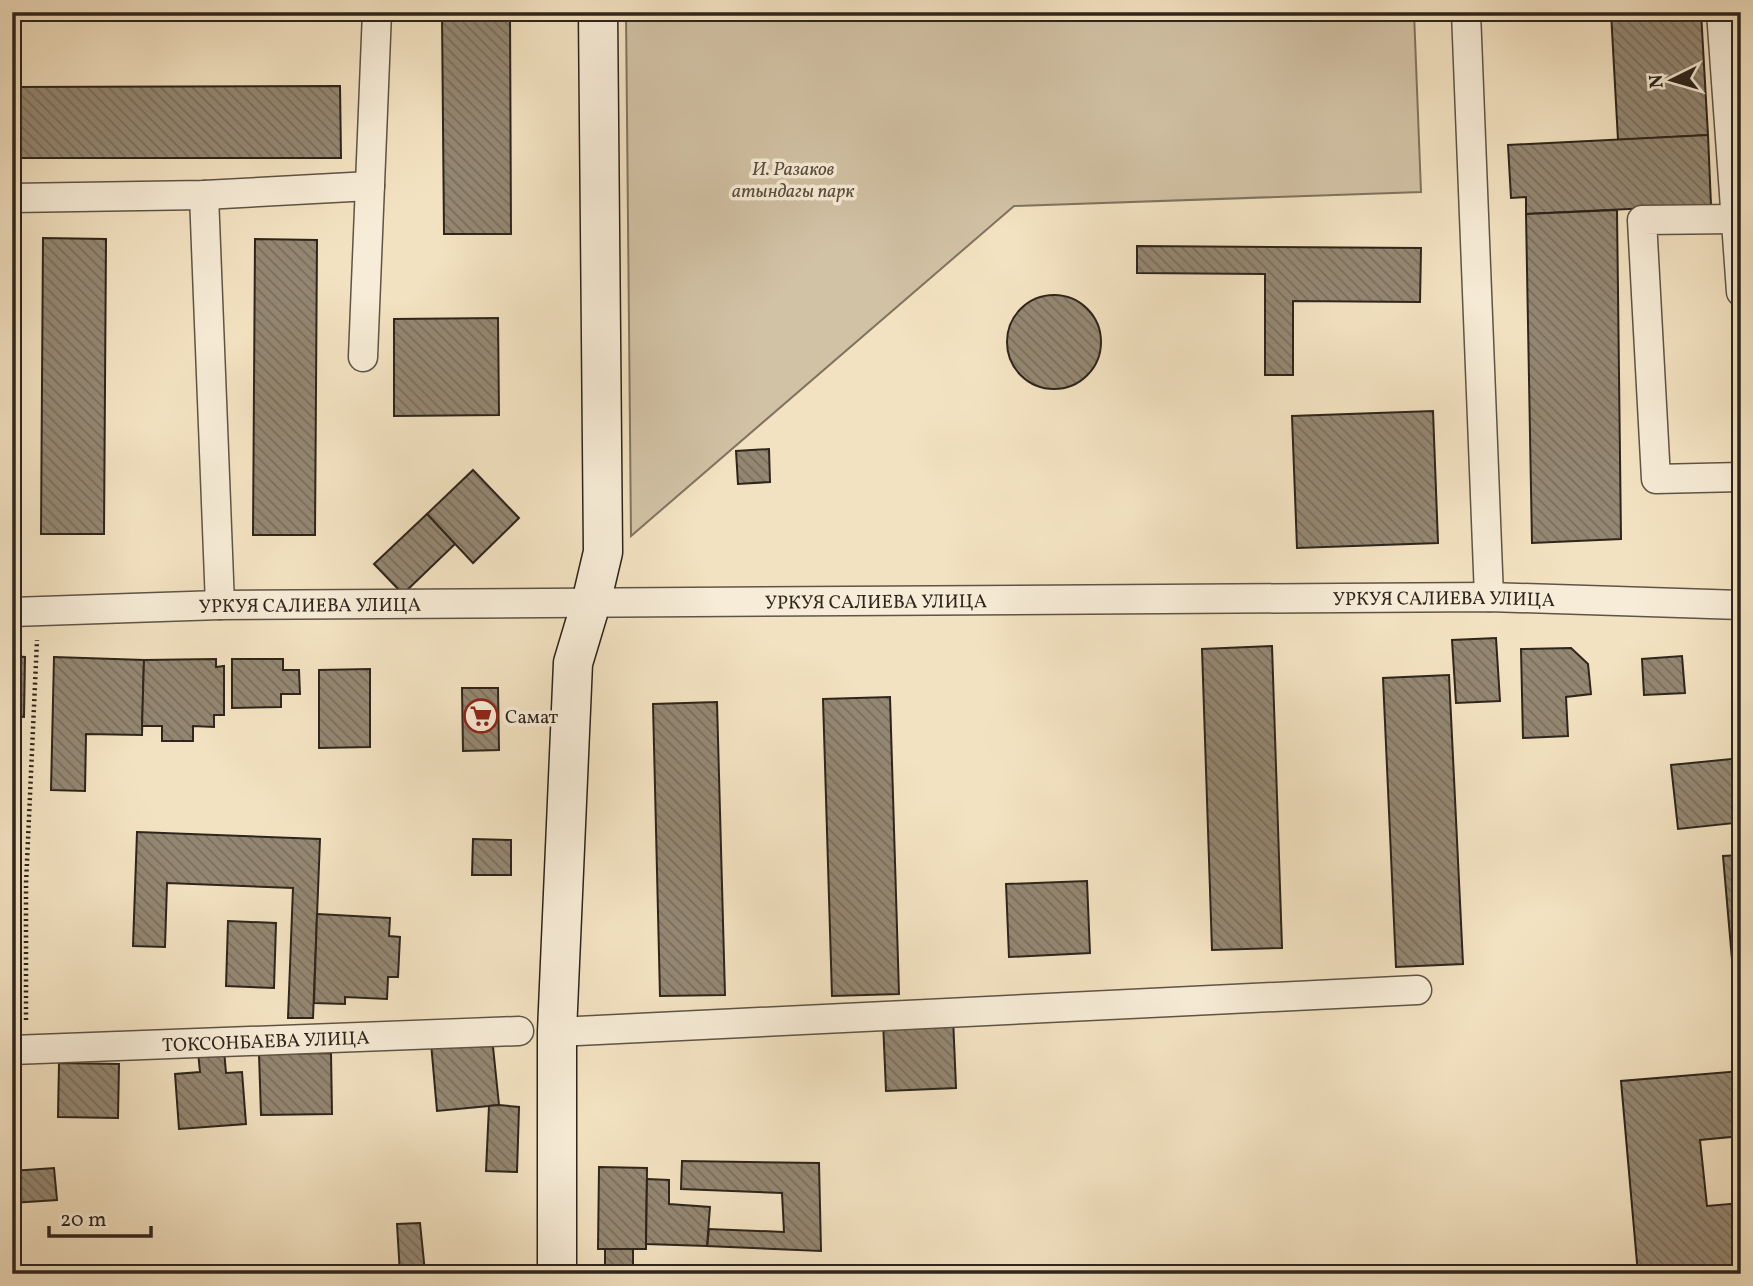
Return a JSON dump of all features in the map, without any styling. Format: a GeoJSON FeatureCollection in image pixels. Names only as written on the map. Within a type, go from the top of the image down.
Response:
{"type":"FeatureCollection","features":[{"type":"Feature","properties":{"kind":"street"},"geometry":{"type":"LineString","coordinates":[[363,357],[377,12]]}},
{"type":"Feature","properties":{"kind":"street"},"geometry":{"type":"LineString","coordinates":[[557,1274],[557,1032],[573,663],[592,603],[603,552],[598,12]]}},
{"type":"Feature","properties":{"kind":"street"},"geometry":{"type":"LineString","coordinates":[[1466,12],[1489,597]]}},
{"type":"Feature","properties":{"kind":"street"},"geometry":{"type":"LineString","coordinates":[[1728,23],[1741,292]]}},
{"type":"Feature","properties":{"kind":"street"},"geometry":{"type":"LineString","coordinates":[[12,198],[204,195],[370,186]]}},
{"type":"Feature","properties":{"kind":"street"},"geometry":{"type":"LineString","coordinates":[[204,195],[219,605]]}},
{"type":"Feature","properties":{"kind":"street"},"geometry":{"type":"LineString","coordinates":[[1736,219],[1642,220],[1656,479],[1741,477]]}},
{"type":"Feature","properties":{"kind":"street","name":"УРКУЯ САЛИЕВА УЛИЦА"},"geometry":{"type":"LineString","coordinates":[[25,612],[219,605],[1489,597],[1741,605]]}},
{"type":"Feature","properties":{"kind":"street"},"geometry":{"type":"LineString","coordinates":[[557,1032],[1417,990]]}},
{"type":"Feature","properties":{"kind":"street","name":"ТОКСОНБАЕВА УЛИЦА"},"geometry":{"type":"LineString","coordinates":[[18,1050],[519,1031]]}},
{"type":"Feature","properties":{"kind":"path"},"geometry":{"type":"LineString","coordinates":[[18,1050],[26,884],[25,612]]}},
{"type":"Feature","properties":{"kind":"green space","name":"И. Разаков атындагы парк"},"geometry":{"type":"Polygon","coordinates":[[[626,12],[1414,12],[1421,192],[1014,206],[631,536],[626,12]]]}},
{"type":"Feature","properties":{"kind":"building"},"geometry":{"type":"Polygon","coordinates":[[[442,12],[510,12],[511,234],[444,234],[442,12]]]}},
{"type":"Feature","properties":{"kind":"building"},"geometry":{"type":"Polygon","coordinates":[[[1611,12],[1701,12],[1708,135],[1618,140],[1611,12]]]}},
{"type":"Feature","properties":{"kind":"building"},"geometry":{"type":"Polygon","coordinates":[[[340,86],[341,158],[12,158],[12,87],[340,86]]]}},
{"type":"Feature","properties":{"kind":"building"},"geometry":{"type":"Polygon","coordinates":[[[1708,135],[1711,205],[1526,214],[1526,197],[1511,198],[1508,145],[1708,135]]]}},
{"type":"Feature","properties":{"kind":"building"},"geometry":{"type":"Polygon","coordinates":[[[1617,210],[1621,539],[1532,543],[1526,214],[1617,210]]]}},
{"type":"Feature","properties":{"kind":"building"},"geometry":{"type":"Polygon","coordinates":[[[43,238],[106,239],[104,534],[41,534],[43,238]]]}},
{"type":"Feature","properties":{"kind":"building"},"geometry":{"type":"Polygon","coordinates":[[[255,239],[317,240],[315,535],[253,535],[255,239]]]}},
{"type":"Feature","properties":{"kind":"building"},"geometry":{"type":"Polygon","coordinates":[[[1137,246],[1421,248],[1420,302],[1293,301],[1293,375],[1265,375],[1265,274],[1137,273],[1137,246]]]}},
{"type":"Feature","properties":{"kind":"building"},"geometry":{"type":"Polygon","coordinates":[[[1054,295],[1072,298],[1087,309],[1098,324],[1101,342],[1098,360],[1087,375],[1072,386],[1054,389],[1036,386],[1021,375],[1010,360],[1007,342],[1010,324],[1021,309],[1036,298],[1054,295]]]}},
{"type":"Feature","properties":{"kind":"building"},"geometry":{"type":"Polygon","coordinates":[[[498,318],[499,415],[394,416],[394,319],[498,318]]]}},
{"type":"Feature","properties":{"kind":"building"},"geometry":{"type":"Polygon","coordinates":[[[1433,411],[1438,543],[1297,548],[1292,416],[1433,411]]]}},
{"type":"Feature","properties":{"kind":"building"},"geometry":{"type":"Polygon","coordinates":[[[769,449],[770,482],[738,484],[736,451],[769,449]]]}},
{"type":"Feature","properties":{"kind":"building"},"geometry":{"type":"Polygon","coordinates":[[[473,470],[519,518],[473,563],[427,514],[473,470]]]}},
{"type":"Feature","properties":{"kind":"building"},"geometry":{"type":"Polygon","coordinates":[[[427,514],[455,544],[403,594],[374,564],[427,514]]]}},
{"type":"Feature","properties":{"kind":"building"},"geometry":{"type":"Polygon","coordinates":[[[1496,638],[1500,701],[1456,703],[1452,640],[1496,638]]]}},
{"type":"Feature","properties":{"kind":"building"},"geometry":{"type":"Polygon","coordinates":[[[1272,646],[1282,948],[1212,950],[1202,649],[1272,646]]]}},
{"type":"Feature","properties":{"kind":"building"},"geometry":{"type":"Polygon","coordinates":[[[1571,648],[1588,664],[1591,694],[1566,697],[1568,736],[1523,738],[1521,649],[1571,648]]]}},
{"type":"Feature","properties":{"kind":"building"},"geometry":{"type":"Polygon","coordinates":[[[12,656],[25,657],[24,717],[12,716],[12,656]]]}},
{"type":"Feature","properties":{"kind":"building"},"geometry":{"type":"Polygon","coordinates":[[[1682,656],[1685,693],[1644,695],[1642,659],[1682,656]]]}},
{"type":"Feature","properties":{"kind":"building"},"geometry":{"type":"Polygon","coordinates":[[[54,657],[144,660],[142,735],[86,734],[85,791],[51,790],[54,657]]]}},
{"type":"Feature","properties":{"kind":"building"},"geometry":{"type":"Polygon","coordinates":[[[216,659],[216,667],[224,666],[224,715],[214,715],[214,727],[193,726],[193,741],[162,741],[162,726],[142,726],[144,660],[216,659]]]}},
{"type":"Feature","properties":{"kind":"building"},"geometry":{"type":"Polygon","coordinates":[[[232,659],[283,659],[283,670],[299,670],[300,694],[281,694],[281,707],[232,708],[232,659]]]}},
{"type":"Feature","properties":{"kind":"building"},"geometry":{"type":"Polygon","coordinates":[[[370,669],[370,747],[319,748],[319,670],[370,669]]]}},
{"type":"Feature","properties":{"kind":"building"},"geometry":{"type":"Polygon","coordinates":[[[1449,675],[1463,964],[1396,967],[1383,678],[1449,675]]]}},
{"type":"Feature","properties":{"kind":"building"},"geometry":{"type":"Polygon","coordinates":[[[462,688],[498,688],[499,750],[463,751],[462,688]]]}},
{"type":"Feature","properties":{"kind":"building"},"geometry":{"type":"Polygon","coordinates":[[[890,697],[899,994],[832,996],[823,699],[890,697]]]}},
{"type":"Feature","properties":{"kind":"building"},"geometry":{"type":"Polygon","coordinates":[[[717,702],[725,995],[660,996],[653,704],[717,702]]]}},
{"type":"Feature","properties":{"kind":"building"},"geometry":{"type":"Polygon","coordinates":[[[1741,758],[1741,846],[1737,846],[1734,823],[1678,829],[1671,765],[1741,758]]]}},
{"type":"Feature","properties":{"kind":"building"},"geometry":{"type":"Polygon","coordinates":[[[137,832],[320,839],[313,1018],[288,1018],[293,888],[167,883],[165,947],[133,946],[137,832]]]}},
{"type":"Feature","properties":{"kind":"building"},"geometry":{"type":"Polygon","coordinates":[[[473,839],[511,840],[511,875],[472,875],[473,839]]]}},
{"type":"Feature","properties":{"kind":"building"},"geometry":{"type":"Polygon","coordinates":[[[1741,855],[1741,1063],[1723,856],[1741,855]]]}},
{"type":"Feature","properties":{"kind":"building"},"geometry":{"type":"Polygon","coordinates":[[[1087,881],[1090,953],[1009,957],[1006,884],[1087,881]]]}},
{"type":"Feature","properties":{"kind":"building"},"geometry":{"type":"Polygon","coordinates":[[[317,914],[390,918],[389,936],[400,937],[398,977],[388,977],[387,999],[345,997],[345,1004],[314,1003],[317,914]]]}},
{"type":"Feature","properties":{"kind":"building"},"geometry":{"type":"Polygon","coordinates":[[[228,921],[276,923],[274,988],[226,986],[228,921]]]}},
{"type":"Feature","properties":{"kind":"building"},"geometry":{"type":"Polygon","coordinates":[[[953,1017],[956,1088],[886,1091],[883,1021],[953,1017]]]}},
{"type":"Feature","properties":{"kind":"building"},"geometry":{"type":"Polygon","coordinates":[[[492,1037],[499,1105],[437,1111],[431,1043],[492,1037]]]}},
{"type":"Feature","properties":{"kind":"building"},"geometry":{"type":"Polygon","coordinates":[[[224,1050],[226,1073],[242,1072],[246,1124],[179,1129],[175,1074],[200,1072],[198,1052],[224,1050]]]}},
{"type":"Feature","properties":{"kind":"building"},"geometry":{"type":"Polygon","coordinates":[[[331,1053],[332,1114],[261,1115],[259,1054],[331,1053]]]}},
{"type":"Feature","properties":{"kind":"building"},"geometry":{"type":"Polygon","coordinates":[[[12,1057],[18,1057],[17,1111],[12,1111],[12,1057]]]}},
{"type":"Feature","properties":{"kind":"building"},"geometry":{"type":"Polygon","coordinates":[[[59,1063],[119,1064],[118,1118],[58,1117],[59,1063]]]}},
{"type":"Feature","properties":{"kind":"building"},"geometry":{"type":"Polygon","coordinates":[[[1741,1071],[1741,1136],[1700,1140],[1707,1206],[1741,1203],[1741,1274],[1638,1274],[1621,1081],[1741,1071]]]}},
{"type":"Feature","properties":{"kind":"building"},"geometry":{"type":"Polygon","coordinates":[[[489,1106],[519,1107],[517,1172],[486,1171],[489,1106]]]}},
{"type":"Feature","properties":{"kind":"building"},"geometry":{"type":"Polygon","coordinates":[[[682,1161],[819,1163],[821,1251],[707,1246],[709,1229],[784,1232],[782,1193],[681,1189],[682,1161]]]}},
{"type":"Feature","properties":{"kind":"building"},"geometry":{"type":"Polygon","coordinates":[[[599,1167],[647,1168],[646,1249],[598,1249],[599,1167]]]}},
{"type":"Feature","properties":{"kind":"building"},"geometry":{"type":"Polygon","coordinates":[[[54,1168],[57,1200],[12,1203],[12,1171],[54,1168]]]}},
{"type":"Feature","properties":{"kind":"building"},"geometry":{"type":"Polygon","coordinates":[[[647,1179],[669,1180],[669,1204],[710,1207],[707,1246],[646,1244],[647,1179]]]}},
{"type":"Feature","properties":{"kind":"building"},"geometry":{"type":"Polygon","coordinates":[[[420,1223],[425,1272],[454,1270],[453,1274],[400,1274],[397,1224],[420,1223]]]}},
{"type":"Feature","properties":{"kind":"building"},"geometry":{"type":"Polygon","coordinates":[[[605,1249],[633,1249],[633,1274],[605,1274],[605,1249]]]}},
{"type":"Feature","properties":{"kind":"place","name":"Самат"},"geometry":{"type":"Point","coordinates":[481,716]}}]}
